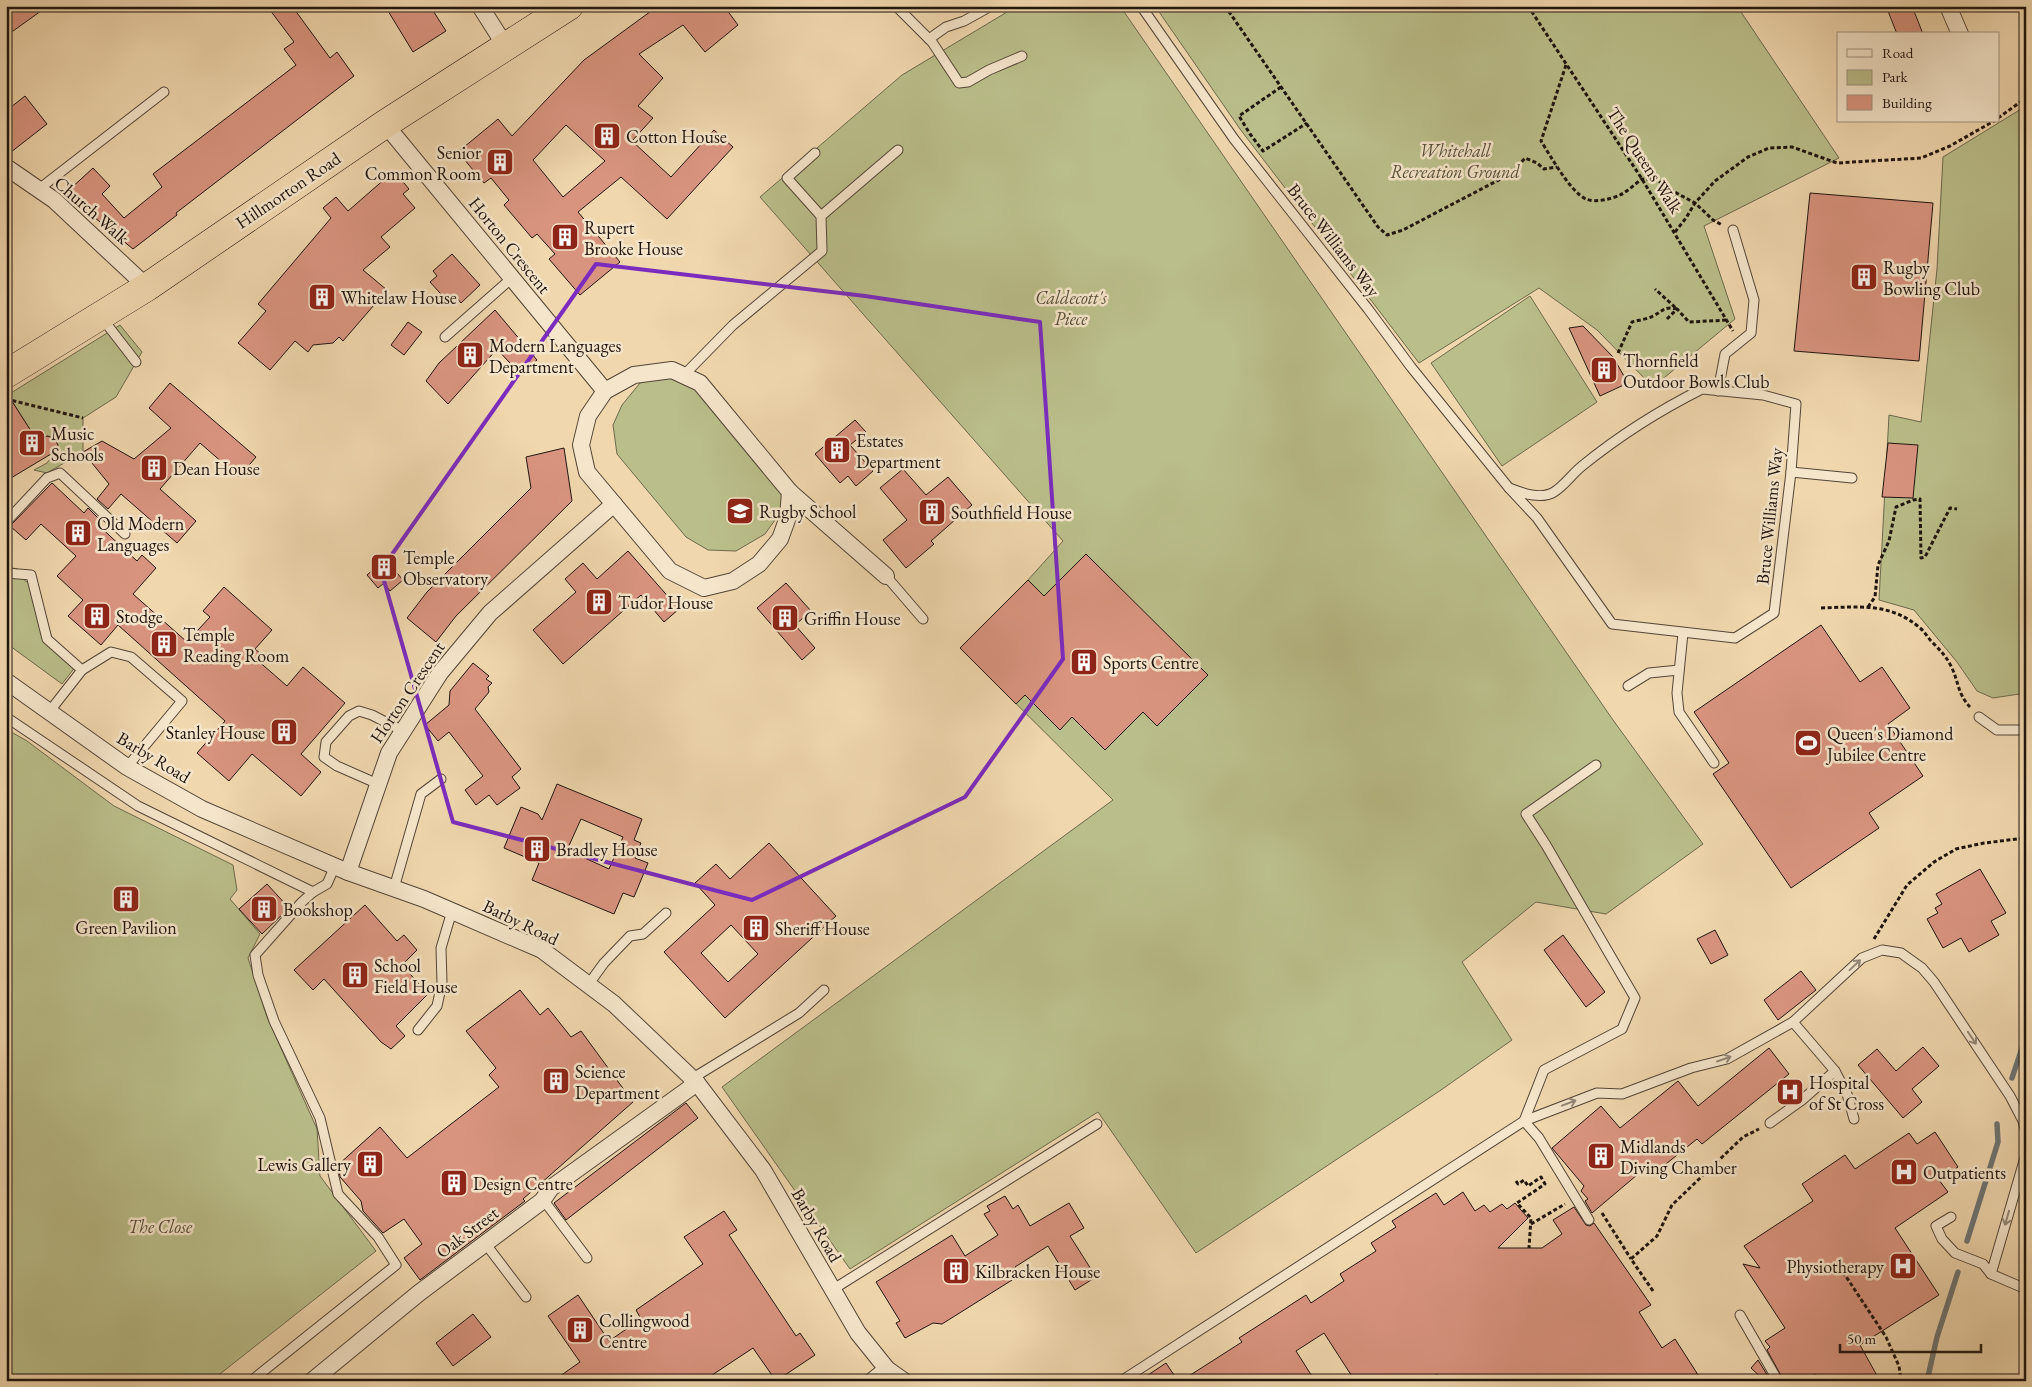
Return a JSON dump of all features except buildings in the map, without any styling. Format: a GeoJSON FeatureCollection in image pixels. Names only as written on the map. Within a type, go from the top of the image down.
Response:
{"type":"FeatureCollection","features":[{"type":"Feature","properties":{"kind":"highway","name":"Hillmorton Road"},"geometry":{"type":"LineString","coordinates":[[6,374],[147,287],[385,124],[569,6]]}},
{"type":"Feature","properties":{"kind":"street"},"geometry":{"type":"LineString","coordinates":[[480,6],[506,47]]}},
{"type":"Feature","properties":{"kind":"street"},"geometry":{"type":"LineString","coordinates":[[1948,6],[1959,32]]}},
{"type":"Feature","properties":{"kind":"street","name":"Horton Crescent"},"geometry":{"type":"LineString","coordinates":[[385,124],[605,391]]}},
{"type":"Feature","properties":{"kind":"street","name":"Church Walk"},"geometry":{"type":"LineString","coordinates":[[6,167],[54,200],[147,287]]}},
{"type":"Feature","properties":{"kind":"street"},"geometry":{"type":"LineString","coordinates":[[790,492],[788,517],[780,539],[759,564],[734,581],[704,588],[670,571],[587,472],[581,445],[588,416],[605,391],[634,375],[672,370],[700,383],[790,492],[886,576]]}},
{"type":"Feature","properties":{"kind":"street","name":"Horton Crescent"},"geometry":{"type":"LineString","coordinates":[[341,869],[378,784],[389,752],[440,673],[490,612],[614,504]]}},
{"type":"Feature","properties":{"kind":"street","name":"Barby Road"},"geometry":{"type":"LineString","coordinates":[[6,681],[127,767],[202,809],[341,869],[452,911],[542,950],[614,1004],[695,1081],[763,1170],[858,1333],[887,1369],[904,1381]]}},
{"type":"Feature","properties":{"kind":"street","name":"Oak Street"},"geometry":{"type":"LineString","coordinates":[[312,1381],[419,1293],[542,1201],[551,1188],[695,1081]]}},
{"type":"Feature","properties":{"kind":"street"},"geometry":{"type":"LineString","coordinates":[[872,1381],[887,1369]]}},
{"type":"Feature","properties":{"kind":"lane"},"geometry":{"type":"LineString","coordinates":[[896,6],[929,39],[959,83],[968,82],[989,70],[1022,56]]}},
{"type":"Feature","properties":{"kind":"lane"},"geometry":{"type":"LineString","coordinates":[[929,39],[946,27],[964,21],[991,6]]}},
{"type":"Feature","properties":{"kind":"lane","name":"Bruce Williams Way"},"geometry":{"type":"LineString","coordinates":[[1141,6],[1234,139],[1368,309],[1411,367],[1510,488],[1537,518],[1612,624],[1735,638],[1774,613],[1791,472],[1796,404],[1762,395],[1702,390],[1667,407],[1582,466],[1554,492],[1543,495],[1527,494],[1510,488]]}},
{"type":"Feature","properties":{"kind":"lane"},"geometry":{"type":"LineString","coordinates":[[39,190],[164,92]]}},
{"type":"Feature","properties":{"kind":"lane"},"geometry":{"type":"LineString","coordinates":[[821,216],[898,150]]}},
{"type":"Feature","properties":{"kind":"lane"},"geometry":{"type":"LineString","coordinates":[[684,375],[733,325],[822,251],[821,216],[787,178],[815,153]]}},
{"type":"Feature","properties":{"kind":"lane"},"geometry":{"type":"LineString","coordinates":[[1718,392],[1725,354],[1751,333],[1754,300],[1733,230]]}},
{"type":"Feature","properties":{"kind":"lane"},"geometry":{"type":"LineString","coordinates":[[445,337],[512,278]]}},
{"type":"Feature","properties":{"kind":"lane"},"geometry":{"type":"LineString","coordinates":[[100,316],[136,362]]}},
{"type":"Feature","properties":{"kind":"lane"},"geometry":{"type":"LineString","coordinates":[[1791,472],[1852,478]]}},
{"type":"Feature","properties":{"kind":"lane"},"geometry":{"type":"LineString","coordinates":[[6,522],[47,478],[60,473],[125,534]]}},
{"type":"Feature","properties":{"kind":"lane"},"geometry":{"type":"LineString","coordinates":[[6,573],[31,575],[47,639],[82,670]]}},
{"type":"Feature","properties":{"kind":"lane"},"geometry":{"type":"LineString","coordinates":[[886,576],[922,619]]}},
{"type":"Feature","properties":{"kind":"lane"},"geometry":{"type":"LineString","coordinates":[[1683,633],[1677,693],[1680,712],[1714,763]]}},
{"type":"Feature","properties":{"kind":"lane"},"geometry":{"type":"LineString","coordinates":[[49,712],[82,670],[111,652],[131,658],[182,701],[127,767]]}},
{"type":"Feature","properties":{"kind":"lane"},"geometry":{"type":"LineString","coordinates":[[1628,686],[1649,673],[1679,670]]}},
{"type":"Feature","properties":{"kind":"lane"},"geometry":{"type":"LineString","coordinates":[[378,784],[337,766],[324,757],[326,742],[349,716],[359,711],[403,730]]}},
{"type":"Feature","properties":{"kind":"lane"},"geometry":{"type":"LineString","coordinates":[[6,717],[138,806],[313,892]]}},
{"type":"Feature","properties":{"kind":"lane"},"geometry":{"type":"LineString","coordinates":[[1979,717],[1996,730],[2026,730]]}},
{"type":"Feature","properties":{"kind":"lane"},"geometry":{"type":"LineString","coordinates":[[1524,1121],[1544,1070],[1622,1029],[1635,998],[1564,874],[1526,814],[1596,765]]}},
{"type":"Feature","properties":{"kind":"lane"},"geometry":{"type":"LineString","coordinates":[[394,888],[421,794],[441,778]]}},
{"type":"Feature","properties":{"kind":"lane"},"geometry":{"type":"LineString","coordinates":[[251,1381],[396,1265],[386,1248],[338,1194],[320,1118],[274,1021],[258,975],[255,955],[313,892],[327,884],[341,869]]}},
{"type":"Feature","properties":{"kind":"lane"},"geometry":{"type":"LineString","coordinates":[[418,1030],[437,1006],[442,983],[441,948],[452,911]]}},
{"type":"Feature","properties":{"kind":"lane"},"geometry":{"type":"LineString","coordinates":[[588,984],[604,963],[630,936],[643,934],[666,913]]}},
{"type":"Feature","properties":{"kind":"lane"},"geometry":{"type":"LineString","coordinates":[[1121,1381],[1524,1121],[1597,1093],[1622,1094],[1691,1068],[1727,1059],[1793,1022],[1862,958],[1882,950],[1901,953],[1922,968],[1934,982],[2010,1096],[2023,1121],[2026,1133]]}},
{"type":"Feature","properties":{"kind":"lane"},"geometry":{"type":"LineString","coordinates":[[695,1081],[799,1013],[824,990]]}},
{"type":"Feature","properties":{"kind":"lane"},"geometry":{"type":"LineString","coordinates":[[1793,1022],[1835,1071],[1847,1094],[1854,1119]]}},
{"type":"Feature","properties":{"kind":"lane"},"geometry":{"type":"LineString","coordinates":[[1770,1123],[1802,1100],[1835,1071]]}},
{"type":"Feature","properties":{"kind":"lane"},"geometry":{"type":"LineString","coordinates":[[1524,1121],[1539,1138],[1589,1220]]}},
{"type":"Feature","properties":{"kind":"lane"},"geometry":{"type":"LineString","coordinates":[[832,1290],[1097,1124]]}},
{"type":"Feature","properties":{"kind":"lane"},"geometry":{"type":"LineString","coordinates":[[1991,1274],[2026,1154]]}},
{"type":"Feature","properties":{"kind":"lane"},"geometry":{"type":"LineString","coordinates":[[542,1201],[545,1202],[587,1258]]}},
{"type":"Feature","properties":{"kind":"lane"},"geometry":{"type":"LineString","coordinates":[[1951,1217],[1936,1226],[1942,1239],[1955,1253],[1983,1264],[1991,1274],[2026,1289]]}},
{"type":"Feature","properties":{"kind":"lane"},"geometry":{"type":"LineString","coordinates":[[484,1245],[488,1247],[526,1297]]}},
{"type":"Feature","properties":{"kind":"lane"},"geometry":{"type":"LineString","coordinates":[[1740,1315],[1778,1381]]}},
{"type":"Feature","properties":{"kind":"path"},"geometry":{"type":"LineString","coordinates":[[1224,6],[1378,227],[1387,235],[1403,230],[1512,173],[1525,158],[1537,163],[1544,169],[1557,167]]}},
{"type":"Feature","properties":{"kind":"path","name":"The Queens Walk"},"geometry":{"type":"LineString","coordinates":[[1528,6],[1642,179],[1728,320],[1733,332]]}},
{"type":"Feature","properties":{"kind":"path"},"geometry":{"type":"LineString","coordinates":[[1566,64],[1541,141],[1557,167],[1574,189],[1584,198],[1592,201],[1604,200],[1621,194],[1642,179],[1657,180],[1695,203],[1713,220]]}},
{"type":"Feature","properties":{"kind":"path"},"geometry":{"type":"LineString","coordinates":[[1281,86],[1239,116],[1250,134],[1264,151],[1306,123]]}},
{"type":"Feature","properties":{"kind":"path"},"geometry":{"type":"LineString","coordinates":[[2000,117],[2026,98]]}},
{"type":"Feature","properties":{"kind":"path"},"geometry":{"type":"LineString","coordinates":[[1675,232],[1695,203],[1715,181],[1748,156],[1769,148],[1792,147],[1837,163],[1921,158],[1950,146],[1992,122]]}},
{"type":"Feature","properties":{"kind":"path"},"geometry":{"type":"LineString","coordinates":[[1655,289],[1689,322],[1728,320]]}},
{"type":"Feature","properties":{"kind":"path"},"geometry":{"type":"LineString","coordinates":[[1618,353],[1632,322],[1653,316],[1668,307],[1676,308]]}},
{"type":"Feature","properties":{"kind":"path"},"geometry":{"type":"LineString","coordinates":[[1666,319],[1676,308]]}},
{"type":"Feature","properties":{"kind":"path"},"geometry":{"type":"LineString","coordinates":[[6,399],[83,418]]}},
{"type":"Feature","properties":{"kind":"path"},"geometry":{"type":"LineString","coordinates":[[6,492],[10,499]]}},
{"type":"Feature","properties":{"kind":"path"},"geometry":{"type":"LineString","coordinates":[[1868,607],[1875,597],[1878,565],[1889,541],[1896,507],[1920,499],[1921,558],[1925,557],[1950,508],[1957,509]]}},
{"type":"Feature","properties":{"kind":"path"},"geometry":{"type":"LineString","coordinates":[[1822,608],[1868,607],[1906,617],[1921,629],[1944,654],[1952,668],[1956,686],[1965,702],[1979,717]]}},
{"type":"Feature","properties":{"kind":"path"},"geometry":{"type":"LineString","coordinates":[[1862,958],[1907,885],[1934,862],[1956,849],[1984,843],[2026,838]]}},
{"type":"Feature","properties":{"kind":"path"},"geometry":{"type":"LineString","coordinates":[[1631,1259],[1657,1236],[1672,1205],[1720,1157],[1743,1137],[1770,1123]]}},
{"type":"Feature","properties":{"kind":"path"},"geometry":{"type":"LineString","coordinates":[[1516,1181],[1518,1184],[1524,1180],[1528,1186],[1541,1177],[1546,1184],[1518,1203],[1531,1218],[1529,1248]]}},
{"type":"Feature","properties":{"kind":"path"},"geometry":{"type":"LineString","coordinates":[[1530,1224],[1576,1198]]}},
{"type":"Feature","properties":{"kind":"path"},"geometry":{"type":"LineString","coordinates":[[1589,1220],[1602,1212],[1653,1291]]}},
{"type":"Feature","properties":{"kind":"path"},"geometry":{"type":"LineString","coordinates":[[1829,1270],[1845,1275],[1886,1336],[1900,1366],[1901,1381]]}},
{"type":"Feature","properties":{"kind":"highlighted area"},"geometry":{"type":"Polygon","coordinates":[[[596,264],[865,296],[1040,322],[1063,659],[965,797],[752,900],[453,822],[381,570],[596,264]]]}},
{"type":"Feature","properties":{"kind":"green space","name":"Caldecott's Piece"},"geometry":{"type":"Polygon","coordinates":[[[1017,6],[1120,6],[1613,720],[1703,844],[1606,914],[1536,902],[1462,962],[1512,1040],[1441,1090],[1196,1253],[1098,1112],[850,1269],[722,1087],[1113,800],[960,648],[1028,580],[1063,541],[760,197],[902,75],[1017,6]]]}},
{"type":"Feature","properties":{"kind":"green space","name":"Whitehall Recreation Ground"},"geometry":{"type":"Polygon","coordinates":[[[1155,6],[1737,6],[1839,158],[1704,226],[1735,319],[1653,387],[1597,330],[1539,288],[1419,363],[1240,129],[1155,6]]]}},
{"type":"Feature","properties":{"kind":"green space"},"geometry":{"type":"Polygon","coordinates":[[[2026,106],[2026,693],[1993,698],[1977,691],[1957,662],[1914,610],[1879,600],[1889,415],[1921,422],[1937,269],[1943,157],[2026,106]]]}},
{"type":"Feature","properties":{"kind":"green space"},"geometry":{"type":"Polygon","coordinates":[[[1530,296],[1597,402],[1502,466],[1431,363],[1530,296]]]}},
{"type":"Feature","properties":{"kind":"green space"},"geometry":{"type":"Polygon","coordinates":[[[120,325],[142,352],[116,397],[83,418],[83,452],[47,473],[34,470],[47,463],[56,451],[54,438],[48,436],[38,442],[14,404],[6,396],[120,325]]]}},
{"type":"Feature","properties":{"kind":"green space"},"geometry":{"type":"Polygon","coordinates":[[[686,370],[711,383],[778,466],[786,490],[780,513],[765,534],[736,551],[708,550],[686,537],[617,454],[613,425],[622,405],[640,383],[662,371],[686,370]]]}},
{"type":"Feature","properties":{"kind":"green space"},"geometry":{"type":"Polygon","coordinates":[[[6,567],[18,569],[24,580],[37,584],[52,639],[79,662],[62,684],[6,643],[6,567]]]}},
{"type":"Feature","properties":{"kind":"green space","name":"The Close"},"geometry":{"type":"Polygon","coordinates":[[[6,729],[27,741],[114,806],[233,865],[237,890],[230,899],[260,934],[248,958],[267,1017],[317,1129],[320,1176],[376,1251],[211,1381],[6,1380],[6,729]]]}},
{"type":"Feature","properties":{"kind":"waterway"},"geometry":{"type":"LineString","coordinates":[[2012,1078],[2026,1036]]}},
{"type":"Feature","properties":{"kind":"waterway"},"geometry":{"type":"LineString","coordinates":[[1967,1241],[1998,1142],[1997,1124]]}},
{"type":"Feature","properties":{"kind":"waterway"},"geometry":{"type":"LineString","coordinates":[[1927,1381],[1937,1337],[1958,1272]]}},
{"type":"Feature","properties":{"kind":"place","name":"Cotton House"},"geometry":{"type":"Point","coordinates":[607,136]}},
{"type":"Feature","properties":{"kind":"place","name":"Senior Common Room"},"geometry":{"type":"Point","coordinates":[500,162]}},
{"type":"Feature","properties":{"kind":"place","name":"Rupert Brooke House"},"geometry":{"type":"Point","coordinates":[565,237]}},
{"type":"Feature","properties":{"kind":"place","name":"Rugby Bowling Club"},"geometry":{"type":"Point","coordinates":[1864,277]}},
{"type":"Feature","properties":{"kind":"place","name":"Whitelaw House"},"geometry":{"type":"Point","coordinates":[322,297]}},
{"type":"Feature","properties":{"kind":"place","name":"Modern Languages Department"},"geometry":{"type":"Point","coordinates":[470,355]}},
{"type":"Feature","properties":{"kind":"place","name":"Thornfield Outdoor Bowls Club"},"geometry":{"type":"Point","coordinates":[1604,370]}},
{"type":"Feature","properties":{"kind":"place","name":"Music Schools"},"geometry":{"type":"Point","coordinates":[32,443]}},
{"type":"Feature","properties":{"kind":"place","name":"Estates Department"},"geometry":{"type":"Point","coordinates":[837,450]}},
{"type":"Feature","properties":{"kind":"place","name":"Dean House"},"geometry":{"type":"Point","coordinates":[154,468]}},
{"type":"Feature","properties":{"kind":"place","name":"Rugby School"},"geometry":{"type":"Point","coordinates":[740,511]}},
{"type":"Feature","properties":{"kind":"place","name":"Southfield House"},"geometry":{"type":"Point","coordinates":[932,512]}},
{"type":"Feature","properties":{"kind":"place","name":"Old Modern Languages"},"geometry":{"type":"Point","coordinates":[78,533]}},
{"type":"Feature","properties":{"kind":"place","name":"Temple Observatory"},"geometry":{"type":"Point","coordinates":[384,567]}},
{"type":"Feature","properties":{"kind":"place","name":"Tudor House"},"geometry":{"type":"Point","coordinates":[599,602]}},
{"type":"Feature","properties":{"kind":"place","name":"Stodge"},"geometry":{"type":"Point","coordinates":[97,616]}},
{"type":"Feature","properties":{"kind":"place","name":"Griffin House"},"geometry":{"type":"Point","coordinates":[785,618]}},
{"type":"Feature","properties":{"kind":"place","name":"Temple Reading Room"},"geometry":{"type":"Point","coordinates":[164,644]}},
{"type":"Feature","properties":{"kind":"place","name":"Sports Centre"},"geometry":{"type":"Point","coordinates":[1084,662]}},
{"type":"Feature","properties":{"kind":"place","name":"Stanley House"},"geometry":{"type":"Point","coordinates":[284,732]}},
{"type":"Feature","properties":{"kind":"place","name":"Queen's Diamond Jubilee Centre"},"geometry":{"type":"Point","coordinates":[1808,743]}},
{"type":"Feature","properties":{"kind":"place","name":"Bradley House"},"geometry":{"type":"Point","coordinates":[537,849]}},
{"type":"Feature","properties":{"kind":"place","name":"Green Pavilion"},"geometry":{"type":"Point","coordinates":[126,899]}},
{"type":"Feature","properties":{"kind":"place","name":"Bookshop"},"geometry":{"type":"Point","coordinates":[264,909]}},
{"type":"Feature","properties":{"kind":"place","name":"Sheriff House"},"geometry":{"type":"Point","coordinates":[756,928]}},
{"type":"Feature","properties":{"kind":"place","name":"School Field House"},"geometry":{"type":"Point","coordinates":[355,975]}},
{"type":"Feature","properties":{"kind":"place","name":"Science Department"},"geometry":{"type":"Point","coordinates":[556,1081]}},
{"type":"Feature","properties":{"kind":"place","name":"Hospital of St Cross"},"geometry":{"type":"Point","coordinates":[1790,1092]}},
{"type":"Feature","properties":{"kind":"place","name":"Midlands Diving Chamber"},"geometry":{"type":"Point","coordinates":[1601,1156]}},
{"type":"Feature","properties":{"kind":"place","name":"Lewis Gallery"},"geometry":{"type":"Point","coordinates":[370,1164]}},
{"type":"Feature","properties":{"kind":"place","name":"Outpatients"},"geometry":{"type":"Point","coordinates":[1904,1172]}},
{"type":"Feature","properties":{"kind":"place","name":"Design Centre"},"geometry":{"type":"Point","coordinates":[454,1183]}},
{"type":"Feature","properties":{"kind":"place","name":"Physiotherapy"},"geometry":{"type":"Point","coordinates":[1903,1266]}},
{"type":"Feature","properties":{"kind":"place","name":"Kilbracken House"},"geometry":{"type":"Point","coordinates":[956,1271]}},
{"type":"Feature","properties":{"kind":"place","name":"Collingwood Centre"},"geometry":{"type":"Point","coordinates":[580,1330]}}]}
